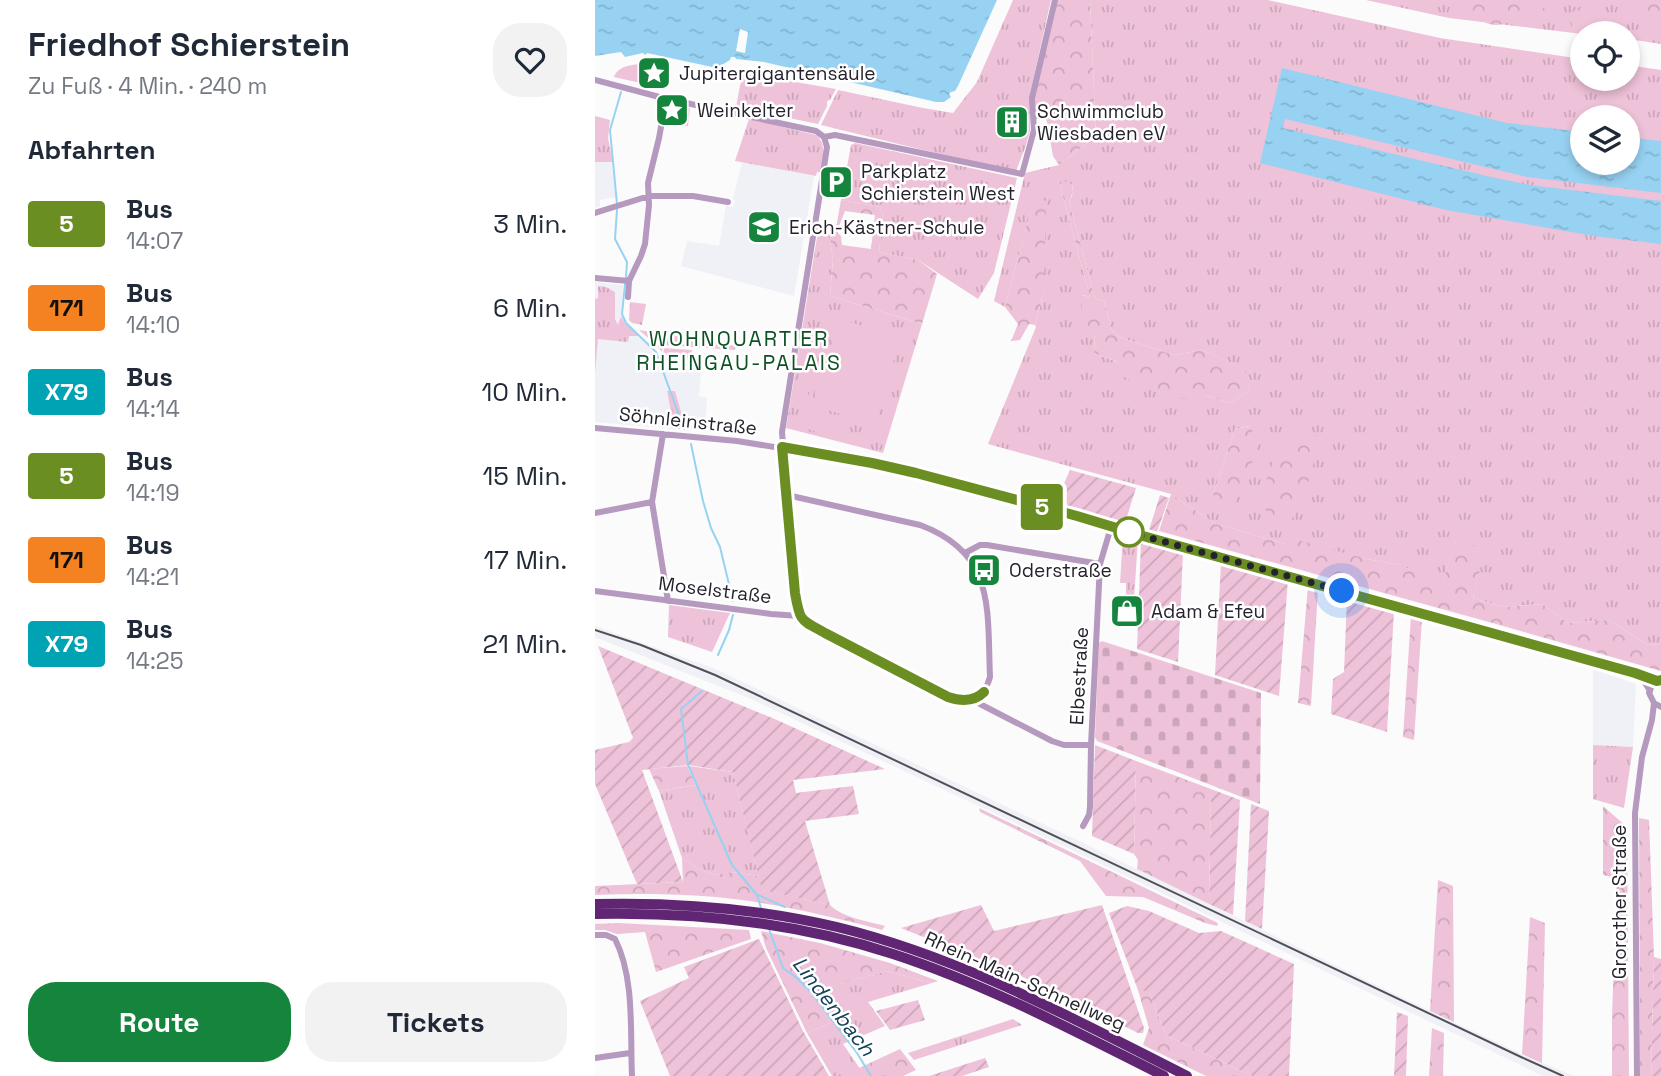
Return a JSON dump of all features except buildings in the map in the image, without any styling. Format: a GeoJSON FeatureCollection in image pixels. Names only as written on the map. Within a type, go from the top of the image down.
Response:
{"type":"FeatureCollection","features":[{"type":"Feature","properties":{"kind":"highway","name":"Rhein-Main-Schnellweg"},"geometry":{"type":"LineString","coordinates":[[595,904],[678,904],[838,927],[868,935],[959,967],[1059,1012],[1187,1076]]}},
{"type":"Feature","properties":{"kind":"highway","name":"Rhein-Main-Schnellweg"},"geometry":{"type":"LineString","coordinates":[[595,914],[741,915]]}},
{"type":"Feature","properties":{"kind":"highway","name":"Rhein-Main-Schnellweg"},"geometry":{"type":"LineString","coordinates":[[774,919],[925,965],[987,990],[1164,1076]]}},
{"type":"Feature","properties":{"kind":"street"},"geometry":{"type":"LineString","coordinates":[[824,137],[835,135],[1022,174],[1034,130],[1032,98],[1055,0]]}},
{"type":"Feature","properties":{"kind":"street"},"geometry":{"type":"LineString","coordinates":[[595,80],[665,100],[816,131],[827,143],[783,423],[782,447],[799,616]]}},
{"type":"Feature","properties":{"kind":"street"},"geometry":{"type":"LineString","coordinates":[[628,297],[626,281],[644,250],[648,183],[665,100]]}},
{"type":"Feature","properties":{"kind":"street"},"geometry":{"type":"LineString","coordinates":[[595,213],[649,196],[693,196],[728,202]]}},
{"type":"Feature","properties":{"kind":"street"},"geometry":{"type":"LineString","coordinates":[[595,278],[626,281]]}},
{"type":"Feature","properties":{"kind":"street","name":"Söhnleinstraße"},"geometry":{"type":"LineString","coordinates":[[595,428],[782,447],[916,473],[1659,681]]}},
{"type":"Feature","properties":{"kind":"street"},"geometry":{"type":"LineString","coordinates":[[663,434],[652,502],[668,601]]}},
{"type":"Feature","properties":{"kind":"street"},"geometry":{"type":"LineString","coordinates":[[787,495],[920,525],[940,534],[965,553],[981,580],[988,608],[990,677],[984,692],[974,698]]}},
{"type":"Feature","properties":{"kind":"street"},"geometry":{"type":"LineString","coordinates":[[595,513],[652,502]]}},
{"type":"Feature","properties":{"kind":"street","name":"Elbestraße"},"geometry":{"type":"LineString","coordinates":[[1083,826],[1090,807],[1100,564],[1111,527]]}},
{"type":"Feature","properties":{"kind":"street"},"geometry":{"type":"LineString","coordinates":[[965,553],[980,545],[987,545],[1100,564]]}},
{"type":"Feature","properties":{"kind":"street","name":"Moselstraße"},"geometry":{"type":"LineString","coordinates":[[595,592],[799,616],[818,629],[948,697],[963,700],[974,698],[980,704],[1052,741],[1064,745],[1091,745]]}},
{"type":"Feature","properties":{"kind":"street","name":"Söhnleinstraße"},"geometry":{"type":"LineString","coordinates":[[1631,672],[1644,681],[1650,691]]}},
{"type":"Feature","properties":{"kind":"street"},"geometry":{"type":"LineString","coordinates":[[1659,681],[1652,685],[1650,699],[1661,708]]}},
{"type":"Feature","properties":{"kind":"street","name":"Grorother Straße"},"geometry":{"type":"LineString","coordinates":[[1637,1076],[1635,813],[1642,757],[1654,703]]}},
{"type":"Feature","properties":{"kind":"street","name":"Grorother Straße"},"geometry":{"type":"LineString","coordinates":[[1650,729],[1661,708]]}},
{"type":"Feature","properties":{"kind":"street"},"geometry":{"type":"LineString","coordinates":[[595,935],[613,937],[628,976],[632,1076]]}},
{"type":"Feature","properties":{"kind":"street"},"geometry":{"type":"LineString","coordinates":[[595,1058],[630,1053]]}},
{"type":"Feature","properties":{"kind":"shaded area"},"geometry":{"type":"Polygon","coordinates":[[[595,116],[610,120],[608,138],[616,197],[600,200],[600,206],[595,208],[595,116]]]}},
{"type":"Feature","properties":{"kind":"shaded area","name":"Erich-Kästner-Schule"},"geometry":{"type":"Polygon","coordinates":[[[742,162],[814,176],[794,296],[681,266],[687,241],[719,246],[726,206],[733,207],[742,162]]]}},
{"type":"Feature","properties":{"kind":"shaded area"},"geometry":{"type":"Polygon","coordinates":[[[595,282],[623,285],[621,321],[649,345],[656,358],[702,360],[699,396],[707,398],[705,430],[686,429],[674,391],[667,391],[674,429],[595,422],[595,282]]]}},
{"type":"Feature","properties":{"kind":"shaded area"},"geometry":{"type":"Polygon","coordinates":[[[595,626],[713,668],[1430,1011],[1574,1076],[1543,1076],[751,699],[595,637],[595,626]]]}},
{"type":"Feature","properties":{"kind":"shaded area"},"geometry":{"type":"Polygon","coordinates":[[[1593,669],[1636,684],[1633,747],[1593,745],[1593,669]]]}},
{"type":"Feature","properties":{"kind":"green space"},"geometry":{"type":"Polygon","coordinates":[[[1013,0],[1051,0],[1030,94],[1030,131],[1016,171],[821,125],[838,90],[953,113],[977,82],[1013,0]]]}},
{"type":"Feature","properties":{"kind":"green space"},"geometry":{"type":"Polygon","coordinates":[[[1057,0],[1090,0],[1096,136],[1059,165],[1053,156],[1046,117],[1036,119],[1035,96],[1057,0]]]}},
{"type":"Feature","properties":{"kind":"green space"},"geometry":{"type":"Polygon","coordinates":[[[1090,0],[1268,0],[1440,38],[1570,57],[1570,91],[1640,91],[1640,67],[1661,70],[1661,644],[1648,645],[1609,620],[1568,623],[1542,604],[1503,607],[1473,598],[1484,549],[1456,541],[1442,585],[1400,565],[1285,544],[1214,523],[1171,494],[988,444],[1036,327],[1044,291],[1034,198],[1005,307],[994,301],[1025,173],[1059,165],[1096,136],[1090,0]],[[1060,185],[1090,297],[1082,295],[1095,332],[1094,353],[1231,403],[1250,390],[1244,369],[1201,350],[1174,355],[1119,337],[1112,330],[1104,301],[1095,299],[1069,201],[1073,186],[1060,185]],[[1249,426],[1235,429],[1212,498],[1249,426]]]}},
{"type":"Feature","properties":{"kind":"green space"},"geometry":{"type":"Polygon","coordinates":[[[1366,0],[1661,0],[1661,44],[1640,41],[1640,21],[1570,21],[1570,33],[1449,18],[1366,0]]]}},
{"type":"Feature","properties":{"kind":"green space"},"geometry":{"type":"Polygon","coordinates":[[[1456,0],[1537,0],[1546,11],[1542,18],[1515,18],[1498,25],[1476,17],[1456,0]]]}},
{"type":"Feature","properties":{"kind":"green space"},"geometry":{"type":"Polygon","coordinates":[[[1641,0],[1661,0],[1661,17],[1639,12],[1636,8],[1641,0]]]}},
{"type":"Feature","properties":{"kind":"green space"},"geometry":{"type":"Polygon","coordinates":[[[1583,7],[1592,14],[1592,21],[1570,22],[1569,15],[1583,7]]]}},
{"type":"Feature","properties":{"kind":"green space"},"geometry":{"type":"Polygon","coordinates":[[[647,64],[663,67],[654,86],[614,77],[623,68],[647,64]]]}},
{"type":"Feature","properties":{"kind":"green space"},"geometry":{"type":"Polygon","coordinates":[[[742,75],[836,89],[827,101],[818,124],[736,107],[742,75]]]}},
{"type":"Feature","properties":{"kind":"green space"},"geometry":{"type":"Polygon","coordinates":[[[666,103],[690,108],[688,126],[664,121],[666,103]]]}},
{"type":"Feature","properties":{"kind":"green space"},"geometry":{"type":"Polygon","coordinates":[[[595,116],[610,120],[608,138],[613,162],[595,162],[595,116]]]}},
{"type":"Feature","properties":{"kind":"green space"},"geometry":{"type":"Polygon","coordinates":[[[749,119],[816,135],[823,148],[821,173],[817,172],[816,176],[735,161],[749,119]]]}},
{"type":"Feature","properties":{"kind":"green space"},"geometry":{"type":"Polygon","coordinates":[[[855,143],[1017,178],[994,273],[978,299],[918,260],[879,252],[883,215],[880,207],[841,200],[851,145],[855,143]]]}},
{"type":"Feature","properties":{"kind":"green space"},"geometry":{"type":"Polygon","coordinates":[[[1071,181],[1073,191],[1069,201],[1095,299],[1104,301],[1112,330],[1119,337],[1174,355],[1201,350],[1245,369],[1250,390],[1231,403],[1204,395],[1189,401],[1123,377],[1118,362],[1094,353],[1095,332],[1083,328],[1081,295],[1090,297],[1060,185],[1062,182],[1071,181]]]}},
{"type":"Feature","properties":{"kind":"green space"},"geometry":{"type":"Polygon","coordinates":[[[1034,197],[1046,201],[1044,291],[1035,325],[1029,324],[1020,340],[1011,341],[1018,324],[1005,307],[1034,197]]]}},
{"type":"Feature","properties":{"kind":"green space"},"geometry":{"type":"Polygon","coordinates":[[[841,200],[880,207],[883,215],[879,252],[918,260],[937,274],[922,324],[830,296],[833,260],[830,239],[836,228],[841,200]],[[845,211],[838,233],[842,245],[871,249],[875,215],[845,211]]]}},
{"type":"Feature","properties":{"kind":"green space"},"geometry":{"type":"Polygon","coordinates":[[[831,233],[833,260],[830,296],[922,324],[883,453],[786,428],[817,237],[831,233]]]}},
{"type":"Feature","properties":{"kind":"green space"},"geometry":{"type":"Polygon","coordinates":[[[598,286],[615,292],[615,319],[618,325],[621,316],[639,336],[629,336],[628,342],[598,339],[595,373],[595,299],[598,298],[598,286]]]}},
{"type":"Feature","properties":{"kind":"green space"},"geometry":{"type":"Polygon","coordinates":[[[630,302],[646,304],[642,325],[629,320],[630,302]]]}},
{"type":"Feature","properties":{"kind":"green space"},"geometry":{"type":"Polygon","coordinates":[[[832,316],[836,317],[806,419],[802,418],[832,316]]]}},
{"type":"Feature","properties":{"kind":"green space"},"geometry":{"type":"Polygon","coordinates":[[[839,319],[901,337],[875,424],[813,406],[839,319]]]}},
{"type":"Feature","properties":{"kind":"green space"},"geometry":{"type":"Polygon","coordinates":[[[639,330],[736,346],[735,350],[663,345],[662,352],[639,330]]]}},
{"type":"Feature","properties":{"kind":"green space"},"geometry":{"type":"Polygon","coordinates":[[[664,348],[692,350],[691,359],[663,356],[664,348]]]}},
{"type":"Feature","properties":{"kind":"green space"},"geometry":{"type":"Polygon","coordinates":[[[667,391],[675,391],[686,429],[674,429],[667,391]]]}},
{"type":"Feature","properties":{"kind":"green space"},"geometry":{"type":"Polygon","coordinates":[[[812,408],[846,419],[840,439],[804,428],[812,408]]]}},
{"type":"Feature","properties":{"kind":"green space"},"geometry":{"type":"Polygon","coordinates":[[[1250,426],[1258,443],[1247,480],[1232,508],[1219,508],[1212,498],[1235,429],[1250,426]]]}},
{"type":"Feature","properties":{"kind":"green space"},"geometry":{"type":"Polygon","coordinates":[[[1311,430],[1319,439],[1310,478],[1292,519],[1275,520],[1262,506],[1264,485],[1273,463],[1293,435],[1311,430]]]}},
{"type":"Feature","properties":{"kind":"green space"},"geometry":{"type":"Polygon","coordinates":[[[1070,470],[1136,488],[1125,523],[1055,504],[1070,470]]]}},
{"type":"Feature","properties":{"kind":"green space"},"geometry":{"type":"Polygon","coordinates":[[[1171,494],[1214,523],[1285,544],[1297,540],[1400,565],[1442,584],[1456,540],[1485,549],[1473,598],[1503,607],[1542,604],[1568,623],[1609,620],[1648,645],[1661,644],[1661,671],[1159,531],[1171,494]]]}},
{"type":"Feature","properties":{"kind":"green space"},"geometry":{"type":"Polygon","coordinates":[[[1160,495],[1169,498],[1157,532],[1149,530],[1160,495]]]}},
{"type":"Feature","properties":{"kind":"green space"},"geometry":{"type":"Polygon","coordinates":[[[1123,535],[1138,538],[1134,599],[1126,599],[1126,583],[1120,583],[1123,535]]]}},
{"type":"Feature","properties":{"kind":"green space"},"geometry":{"type":"Polygon","coordinates":[[[1141,541],[1183,553],[1178,662],[1137,649],[1141,541]]]}},
{"type":"Feature","properties":{"kind":"green space"},"geometry":{"type":"Polygon","coordinates":[[[1221,563],[1288,580],[1279,696],[1215,675],[1221,563]]]}},
{"type":"Feature","properties":{"kind":"green space"},"geometry":{"type":"Polygon","coordinates":[[[1308,586],[1318,589],[1311,706],[1298,703],[1308,586]]]}},
{"type":"Feature","properties":{"kind":"green space"},"geometry":{"type":"Polygon","coordinates":[[[1347,597],[1394,610],[1387,732],[1331,714],[1333,679],[1344,672],[1347,597]]]}},
{"type":"Feature","properties":{"kind":"green space"},"geometry":{"type":"Polygon","coordinates":[[[669,605],[730,613],[712,652],[668,637],[669,605]]]}},
{"type":"Feature","properties":{"kind":"green space"},"geometry":{"type":"Polygon","coordinates":[[[1411,616],[1422,619],[1414,740],[1403,737],[1411,616]]]}},
{"type":"Feature","properties":{"kind":"green space"},"geometry":{"type":"Polygon","coordinates":[[[1102,641],[1261,693],[1260,804],[1097,741],[1099,643],[1102,641]]]}},
{"type":"Feature","properties":{"kind":"green space"},"geometry":{"type":"Polygon","coordinates":[[[598,646],[777,720],[885,769],[793,780],[796,793],[853,786],[859,814],[805,821],[830,905],[762,890],[733,772],[688,765],[642,770],[683,882],[637,884],[595,784],[595,750],[629,742],[633,738],[598,646]]]}},
{"type":"Feature","properties":{"kind":"green space"},"geometry":{"type":"Polygon","coordinates":[[[1095,745],[1136,761],[1134,854],[1092,836],[1095,745]]]}},
{"type":"Feature","properties":{"kind":"green space"},"geometry":{"type":"Polygon","coordinates":[[[1593,745],[1633,747],[1624,808],[1593,799],[1593,745]]]}},
{"type":"Feature","properties":{"kind":"green space"},"geometry":{"type":"Polygon","coordinates":[[[1136,761],[1211,789],[1209,904],[1137,869],[1138,860],[1134,854],[1136,761]]]}},
{"type":"Feature","properties":{"kind":"green space"},"geometry":{"type":"Polygon","coordinates":[[[687,766],[696,785],[659,791],[649,769],[687,766]]]}},
{"type":"Feature","properties":{"kind":"green space"},"geometry":{"type":"Polygon","coordinates":[[[689,766],[733,772],[759,876],[732,872],[715,875],[698,869],[682,858],[659,791],[697,785],[689,766]]]}},
{"type":"Feature","properties":{"kind":"green space"},"geometry":{"type":"Polygon","coordinates":[[[1211,789],[1240,800],[1233,915],[1209,904],[1211,789]]]}},
{"type":"Feature","properties":{"kind":"green space"},"geometry":{"type":"Polygon","coordinates":[[[1251,804],[1269,811],[1262,929],[1245,921],[1251,804]]]}},
{"type":"Feature","properties":{"kind":"green space"},"geometry":{"type":"Polygon","coordinates":[[[1603,806],[1627,827],[1629,1076],[1612,1076],[1617,878],[1603,875],[1603,806]]]}},
{"type":"Feature","properties":{"kind":"green space"},"geometry":{"type":"Polygon","coordinates":[[[979,808],[1218,923],[1217,926],[1143,897],[1106,896],[1080,861],[980,812],[979,808]]]}},
{"type":"Feature","properties":{"kind":"green space"},"geometry":{"type":"Polygon","coordinates":[[[1639,818],[1649,820],[1654,957],[1651,1076],[1640,1076],[1639,818]]]}},
{"type":"Feature","properties":{"kind":"green space"},"geometry":{"type":"Polygon","coordinates":[[[682,858],[698,869],[715,875],[732,872],[759,876],[763,890],[830,905],[848,916],[885,926],[882,930],[804,911],[736,899],[676,895],[595,895],[595,886],[683,882],[682,858]]]}},
{"type":"Feature","properties":{"kind":"green space"},"geometry":{"type":"Polygon","coordinates":[[[1438,880],[1453,886],[1454,1022],[1430,1011],[1438,880]]]}},
{"type":"Feature","properties":{"kind":"green space"},"geometry":{"type":"Polygon","coordinates":[[[981,905],[994,931],[1102,905],[1144,1028],[1143,1033],[1138,1033],[1023,977],[901,928],[981,905]]]}},
{"type":"Feature","properties":{"kind":"green space"},"geometry":{"type":"Polygon","coordinates":[[[1127,906],[1149,911],[1199,933],[1221,931],[1294,964],[1289,1076],[1252,1076],[1166,1035],[1150,994],[1138,990],[1109,913],[1127,906]]]}},
{"type":"Feature","properties":{"kind":"green space"},"geometry":{"type":"Polygon","coordinates":[[[1530,917],[1545,923],[1542,1063],[1522,1054],[1530,917]]]}},
{"type":"Feature","properties":{"kind":"green space"},"geometry":{"type":"Polygon","coordinates":[[[595,924],[749,930],[751,939],[656,972],[645,932],[617,934],[595,930],[595,924]]]}},
{"type":"Feature","properties":{"kind":"green space"},"geometry":{"type":"Polygon","coordinates":[[[761,931],[820,943],[890,963],[938,981],[932,983],[887,971],[812,991],[830,1023],[807,1033],[766,948],[761,931]]]}},
{"type":"Feature","properties":{"kind":"green space"},"geometry":{"type":"Polygon","coordinates":[[[759,939],[803,1031],[829,1076],[670,1076],[640,1001],[689,978],[684,967],[759,939]]]}},
{"type":"Feature","properties":{"kind":"green space"},"geometry":{"type":"Polygon","coordinates":[[[1654,957],[1661,959],[1661,1076],[1651,1076],[1654,957]]]}},
{"type":"Feature","properties":{"kind":"green space"},"geometry":{"type":"Polygon","coordinates":[[[887,971],[932,983],[868,1002],[885,1026],[843,1044],[865,1076],[832,1076],[807,1033],[830,1023],[811,991],[887,971]]]}},
{"type":"Feature","properties":{"kind":"green space"},"geometry":{"type":"Polygon","coordinates":[[[1138,990],[1146,990],[1150,994],[1166,1035],[1252,1076],[1206,1076],[1143,1045],[1149,1028],[1138,990]]]}},
{"type":"Feature","properties":{"kind":"green space"},"geometry":{"type":"Polygon","coordinates":[[[918,1000],[925,1020],[890,1030],[876,1011],[918,1000]]]}},
{"type":"Feature","properties":{"kind":"green space"},"geometry":{"type":"Polygon","coordinates":[[[1397,1012],[1408,1016],[1406,1076],[1394,1076],[1397,1012]]]}},
{"type":"Feature","properties":{"kind":"green space"},"geometry":{"type":"Polygon","coordinates":[[[1013,1019],[1022,1025],[914,1060],[908,1053],[1013,1019]]]}},
{"type":"Feature","properties":{"kind":"green space"},"geometry":{"type":"Polygon","coordinates":[[[1432,1028],[1444,1033],[1443,1076],[1429,1076],[1432,1028]]]}},
{"type":"Feature","properties":{"kind":"green space"},"geometry":{"type":"Polygon","coordinates":[[[900,1049],[916,1070],[903,1076],[865,1076],[859,1068],[900,1049]]]}},
{"type":"Feature","properties":{"kind":"green space"},"geometry":{"type":"Polygon","coordinates":[[[985,1058],[989,1067],[962,1076],[929,1076],[985,1058]]]}},
{"type":"Feature","properties":{"kind":"water"},"geometry":{"type":"Polygon","coordinates":[[[595,0],[997,0],[958,86],[949,94],[951,97],[944,102],[936,102],[735,57],[717,68],[647,53],[625,57],[621,52],[595,56],[595,0]]]}},
{"type":"Feature","properties":{"kind":"water"},"geometry":{"type":"Polygon","coordinates":[[[1282,68],[1507,123],[1570,131],[1570,175],[1640,175],[1640,138],[1661,141],[1661,193],[1527,177],[1285,119],[1283,128],[1530,185],[1661,201],[1661,244],[1594,236],[1446,210],[1260,163],[1282,68]]]}},
{"type":"Feature","properties":{"kind":"pier"},"geometry":{"type":"Polygon","coordinates":[[[740,29],[748,32],[745,53],[736,51],[740,29]]]}},
{"type":"Feature","properties":{"kind":"waterway","name":"Lindenbach"},"geometry":{"type":"LineString","coordinates":[[617,204],[610,130],[621,92]]}},
{"type":"Feature","properties":{"kind":"waterway","name":"Lindenbach"},"geometry":{"type":"LineString","coordinates":[[617,210],[615,239],[627,262],[626,278]]}},
{"type":"Feature","properties":{"kind":"waterway","name":"Lindenbach"},"geometry":{"type":"LineString","coordinates":[[625,284],[622,314],[626,323],[656,352],[684,429]]}},
{"type":"Feature","properties":{"kind":"waterway","name":"Lindenbach"},"geometry":{"type":"LineString","coordinates":[[691,444],[703,501],[720,547],[733,601]]}},
{"type":"Feature","properties":{"kind":"waterway","name":"Lindenbach"},"geometry":{"type":"LineString","coordinates":[[718,655],[733,615]]}},
{"type":"Feature","properties":{"kind":"waterway","name":"Lindenbach"},"geometry":{"type":"LineString","coordinates":[[702,691],[681,709],[688,765],[732,865],[757,895],[761,908]]}},
{"type":"Feature","properties":{"kind":"waterway"},"geometry":{"type":"LineString","coordinates":[[758,895],[785,907]]}},
{"type":"Feature","properties":{"kind":"waterway","name":"Lindenbach"},"geometry":{"type":"LineString","coordinates":[[769,929],[783,968],[811,992],[871,1076]]}},
{"type":"Feature","properties":{"kind":"railway"},"geometry":{"type":"LineString","coordinates":[[595,630],[641,645],[715,675],[1563,1076]]}},
{"type":"Feature","properties":{"kind":"bus line","name":"5"},"geometry":{"type":"LineString","coordinates":[[984,692],[968,700],[948,697],[856,650],[799,616],[782,447],[872,463],[1083,517],[1661,680]]}},
{"type":"Feature","properties":{"kind":"place","name":"Jupitergigantensäule"},"geometry":{"type":"Point","coordinates":[654,73]}},
{"type":"Feature","properties":{"kind":"place","name":"Weinkelter"},"geometry":{"type":"Point","coordinates":[672,110]}},
{"type":"Feature","properties":{"kind":"place","name":"Schwimmclub Wiesbaden eV"},"geometry":{"type":"Point","coordinates":[1012,122]}},
{"type":"Feature","properties":{"kind":"place","name":"Parkplatz Schierstein West"},"geometry":{"type":"Point","coordinates":[836,182]}},
{"type":"Feature","properties":{"kind":"place","name":"Erich-Kästner-Schule"},"geometry":{"type":"Point","coordinates":[764,227]}},
{"type":"Feature","properties":{"kind":"place","name":"Oderstraße"},"geometry":{"type":"Point","coordinates":[984,570]}},
{"type":"Feature","properties":{"kind":"place","name":"Adam & Efeu"},"geometry":{"type":"Point","coordinates":[1127,611]}},
{"type":"Feature","properties":{"kind":"district","name":"WOHNQUARTIER RHEINGAU-PALAIS"},"geometry":{"type":"Point","coordinates":[739,350]}},
{"type":"Feature","properties":{"kind":"route"},"geometry":{"type":"LineString","coordinates":[[1129,532],[1342,591]]}}]}
